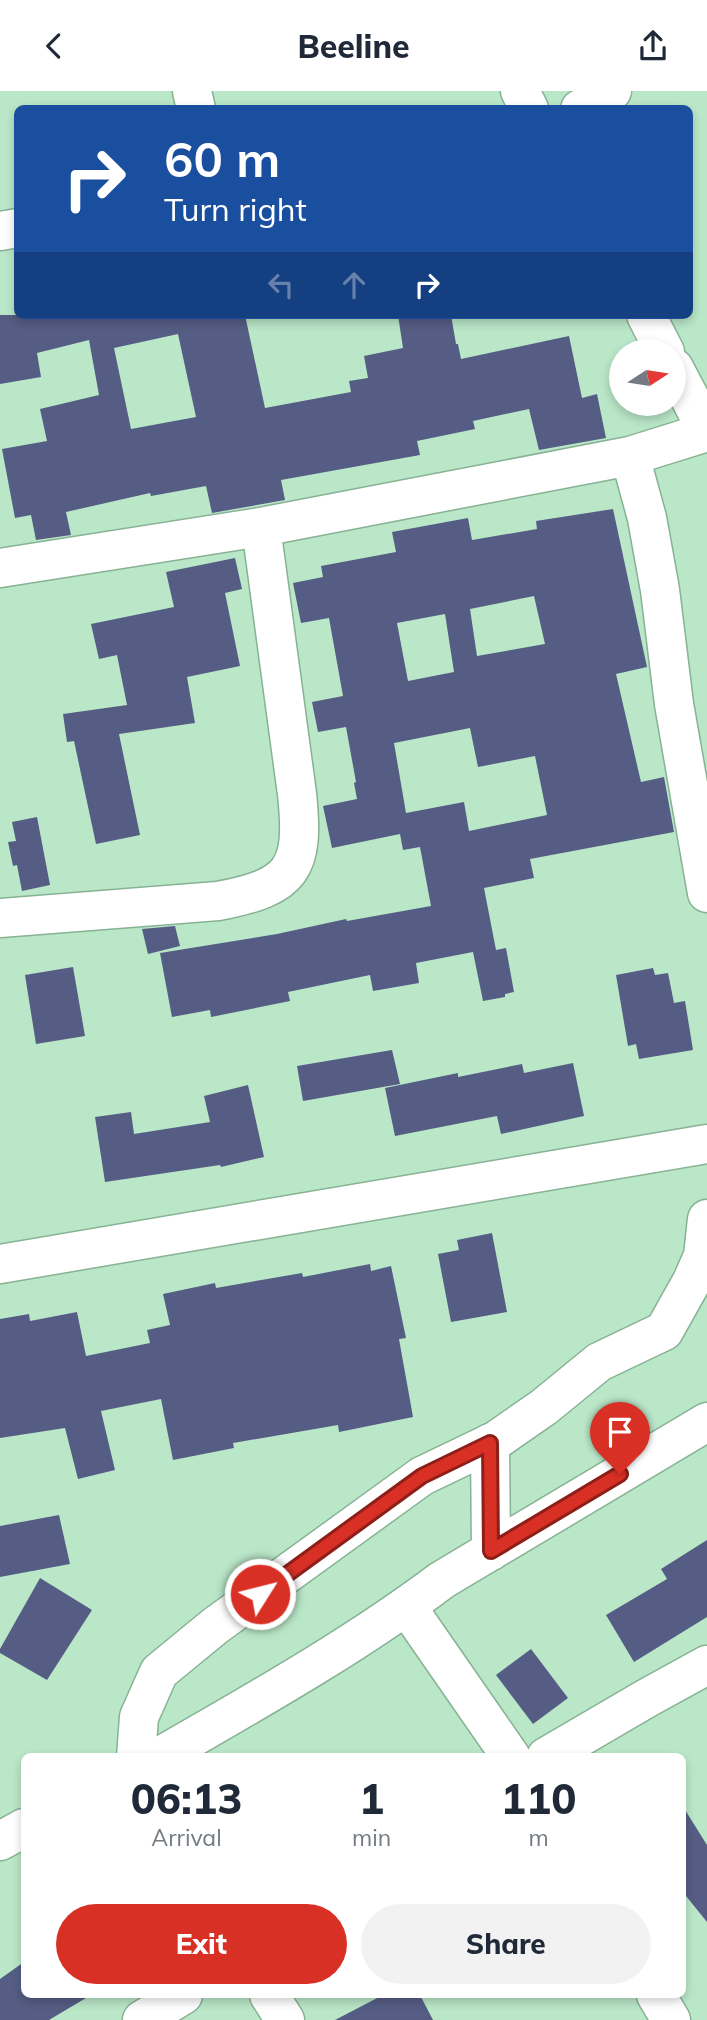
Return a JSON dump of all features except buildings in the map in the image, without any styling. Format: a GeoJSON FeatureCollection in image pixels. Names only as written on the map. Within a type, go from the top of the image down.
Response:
{"type":"FeatureCollection","features":[{"type":"Feature","properties":{"kind":"street"},"geometry":{"type":"LineString","coordinates":[[587,105],[612,91]]}},
{"type":"Feature","properties":{"kind":"street"},"geometry":{"type":"LineString","coordinates":[[648,319],[658,339]]}},
{"type":"Feature","properties":{"kind":"street"},"geometry":{"type":"LineString","coordinates":[[0,568],[261,527],[630,456],[707,432],[686,391]]}},
{"type":"Feature","properties":{"kind":"street"},"geometry":{"type":"LineString","coordinates":[[630,456],[647,518],[660,590],[674,704],[707,893]]}},
{"type":"Feature","properties":{"kind":"street"},"geometry":{"type":"LineString","coordinates":[[0,918],[218,901],[254,895],[280,880],[297,858],[301,828],[261,527]]}},
{"type":"Feature","properties":{"kind":"street"},"geometry":{"type":"LineString","coordinates":[[0,1264],[707,1144]]}},
{"type":"Feature","properties":{"kind":"street"},"geometry":{"type":"LineString","coordinates":[[136,1753],[139,1717],[159,1672],[215,1626],[422,1476],[490,1443],[544,1406],[599,1362],[664,1331],[703,1256],[707,1219]]}},
{"type":"Feature","properties":{"kind":"street"},"geometry":{"type":"LineString","coordinates":[[166,1753],[407,1607],[442,1580],[707,1422]]}},
{"type":"Feature","properties":{"kind":"street"},"geometry":{"type":"LineString","coordinates":[[490,1443],[491,1551]]}},
{"type":"Feature","properties":{"kind":"street"},"geometry":{"type":"LineString","coordinates":[[407,1607],[509,1753]]}},
{"type":"Feature","properties":{"kind":"street"},"geometry":{"type":"LineString","coordinates":[[553,1753],[707,1665]]}},
{"type":"Feature","properties":{"kind":"street"},"geometry":{"type":"LineString","coordinates":[[0,1841],[21,1830]]}},
{"type":"Feature","properties":{"kind":"street"},"geometry":{"type":"LineString","coordinates":[[142,2020],[178,1998]]}},
{"type":"Feature","properties":{"kind":"street"},"geometry":{"type":"LineString","coordinates":[[271,1998],[285,2020]]}},
{"type":"Feature","properties":{"kind":"street"},"geometry":{"type":"LineString","coordinates":[[658,1998],[671,2020]]}},
{"type":"Feature","properties":{"kind":"route"},"geometry":{"type":"LineString","coordinates":[[260,1594],[422,1476],[490,1443],[491,1551],[620,1474]]}}]}
